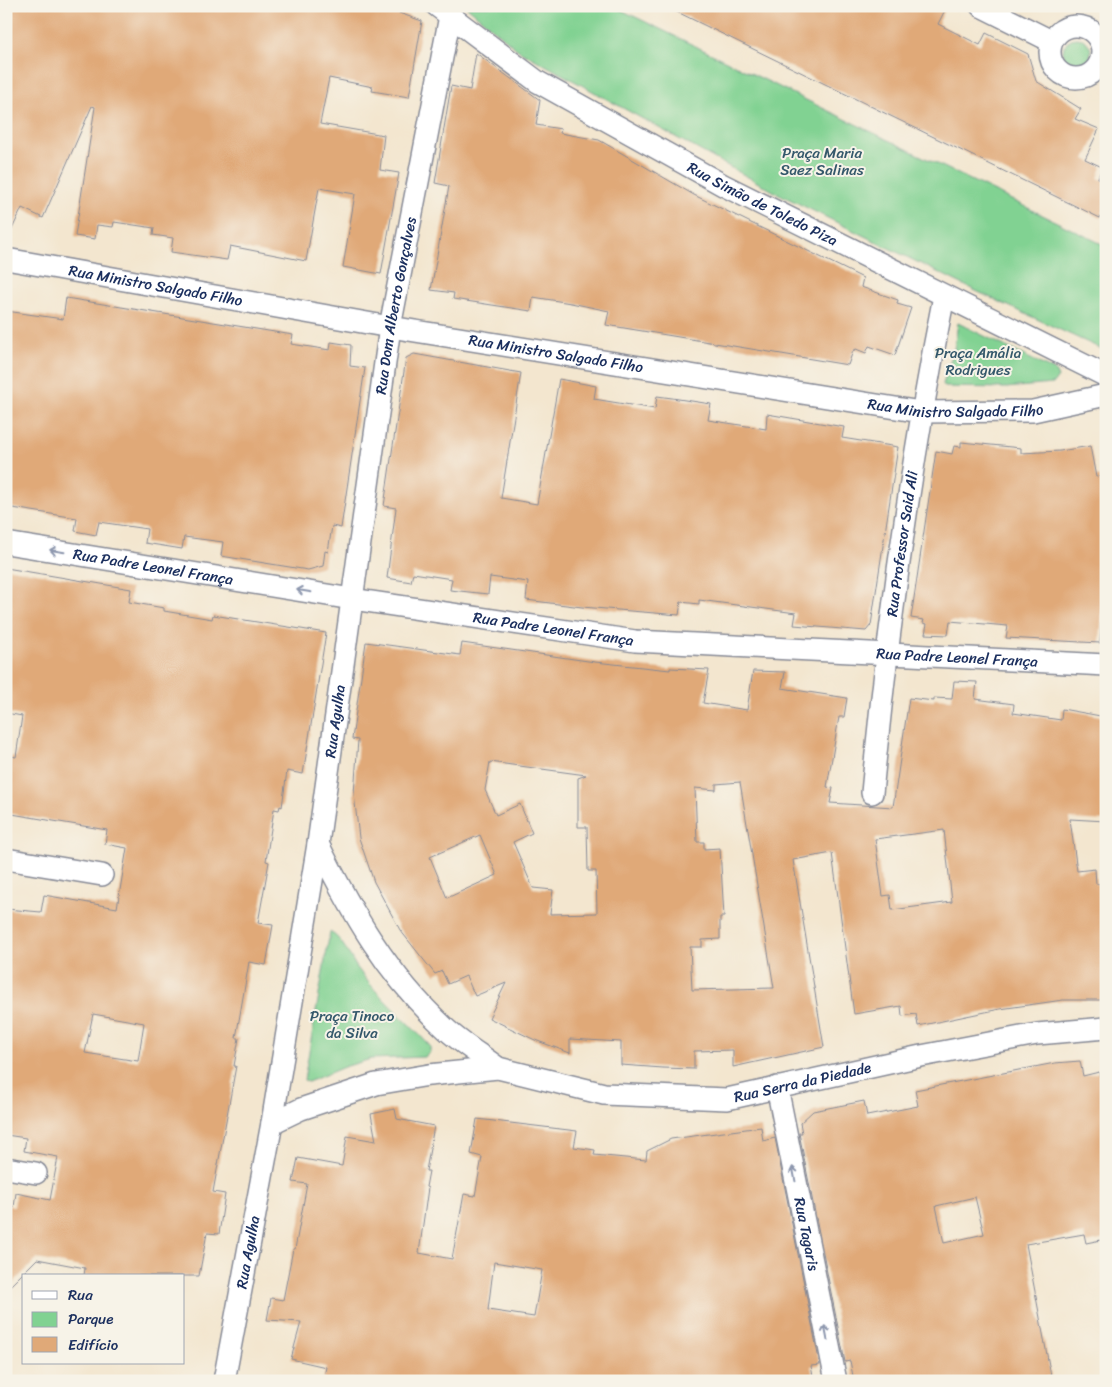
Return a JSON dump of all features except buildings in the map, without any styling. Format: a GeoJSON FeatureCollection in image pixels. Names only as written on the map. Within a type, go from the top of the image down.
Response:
{"type":"FeatureCollection","features":[{"type":"Feature","properties":{"kind":"street"},"geometry":{"type":"LineString","coordinates":[[981,6],[1046,39],[1017,6]]}},
{"type":"Feature","properties":{"kind":"street","name":"Rua Simão de Toledo Piza"},"geometry":{"type":"LineString","coordinates":[[443,11],[538,82],[723,185],[1106,376]]}},
{"type":"Feature","properties":{"kind":"street","name":"Rua Dom Alberto Gonçalves"},"geometry":{"type":"LineString","coordinates":[[352,599],[390,327],[443,11]]}},
{"type":"Feature","properties":{"kind":"street","name":"Rua Ministro Salgado Filho"},"geometry":{"type":"LineString","coordinates":[[6,259],[390,327],[921,412],[1033,410],[1106,396]]}},
{"type":"Feature","properties":{"kind":"street","name":"Rua Professor Said Ali"},"geometry":{"type":"LineString","coordinates":[[872,793],[886,654],[921,412],[944,296]]}},
{"type":"Feature","properties":{"kind":"street","name":"Rua Padre Leonel França"},"geometry":{"type":"LineString","coordinates":[[6,543],[352,599],[635,641],[1106,665]]}},
{"type":"Feature","properties":{"kind":"street","name":"Rua Agulha"},"geometry":{"type":"LineString","coordinates":[[318,844],[352,599]]}},
{"type":"Feature","properties":{"kind":"street"},"geometry":{"type":"LineString","coordinates":[[318,844],[358,921],[400,979],[446,1029],[498,1068]]}},
{"type":"Feature","properties":{"kind":"street"},"geometry":{"type":"LineString","coordinates":[[272,1123],[318,844]]}},
{"type":"Feature","properties":{"kind":"street"},"geometry":{"type":"LineString","coordinates":[[6,860],[102,875]]}},
{"type":"Feature","properties":{"kind":"street","name":"Rua Serra da Piedade"},"geometry":{"type":"LineString","coordinates":[[498,1068],[604,1094],[726,1099],[921,1056],[1037,1034],[1106,1028]]}},
{"type":"Feature","properties":{"kind":"street"},"geometry":{"type":"LineString","coordinates":[[272,1123],[310,1106],[376,1084],[429,1075],[498,1068]]}},
{"type":"Feature","properties":{"kind":"street","name":"Rua Tagaris"},"geometry":{"type":"LineString","coordinates":[[777,1087],[836,1381]]}},
{"type":"Feature","properties":{"kind":"street","name":"Rua Agulha"},"geometry":{"type":"LineString","coordinates":[[224,1381],[272,1123]]}},
{"type":"Feature","properties":{"kind":"street"},"geometry":{"type":"LineString","coordinates":[[6,1168],[36,1173]]}},
{"type":"Feature","properties":{"kind":"green space","name":"Praça Maria Saez Salinas"},"geometry":{"type":"Polygon","coordinates":[[[466,6],[613,6],[1106,246],[1106,351],[976,291],[775,192],[518,50],[466,6]]]}},
{"type":"Feature","properties":{"kind":"green space"},"geometry":{"type":"Polygon","coordinates":[[[1077,38],[1087,42],[1091,52],[1087,62],[1077,66],[1067,62],[1063,52],[1067,42],[1077,38]]]}},
{"type":"Feature","properties":{"kind":"green space","name":"Praça Amália Rodrigues"},"geometry":{"type":"Polygon","coordinates":[[[958,323],[1055,371],[1058,377],[1053,384],[1005,388],[945,387],[943,384],[954,349],[958,323]]]}},
{"type":"Feature","properties":{"kind":"green space","name":"Praça Tinoco da Silva"},"geometry":{"type":"Polygon","coordinates":[[[330,932],[342,944],[358,969],[375,990],[430,1046],[430,1052],[425,1057],[371,1059],[344,1067],[308,1082],[304,1080],[330,932]]]}}]}
